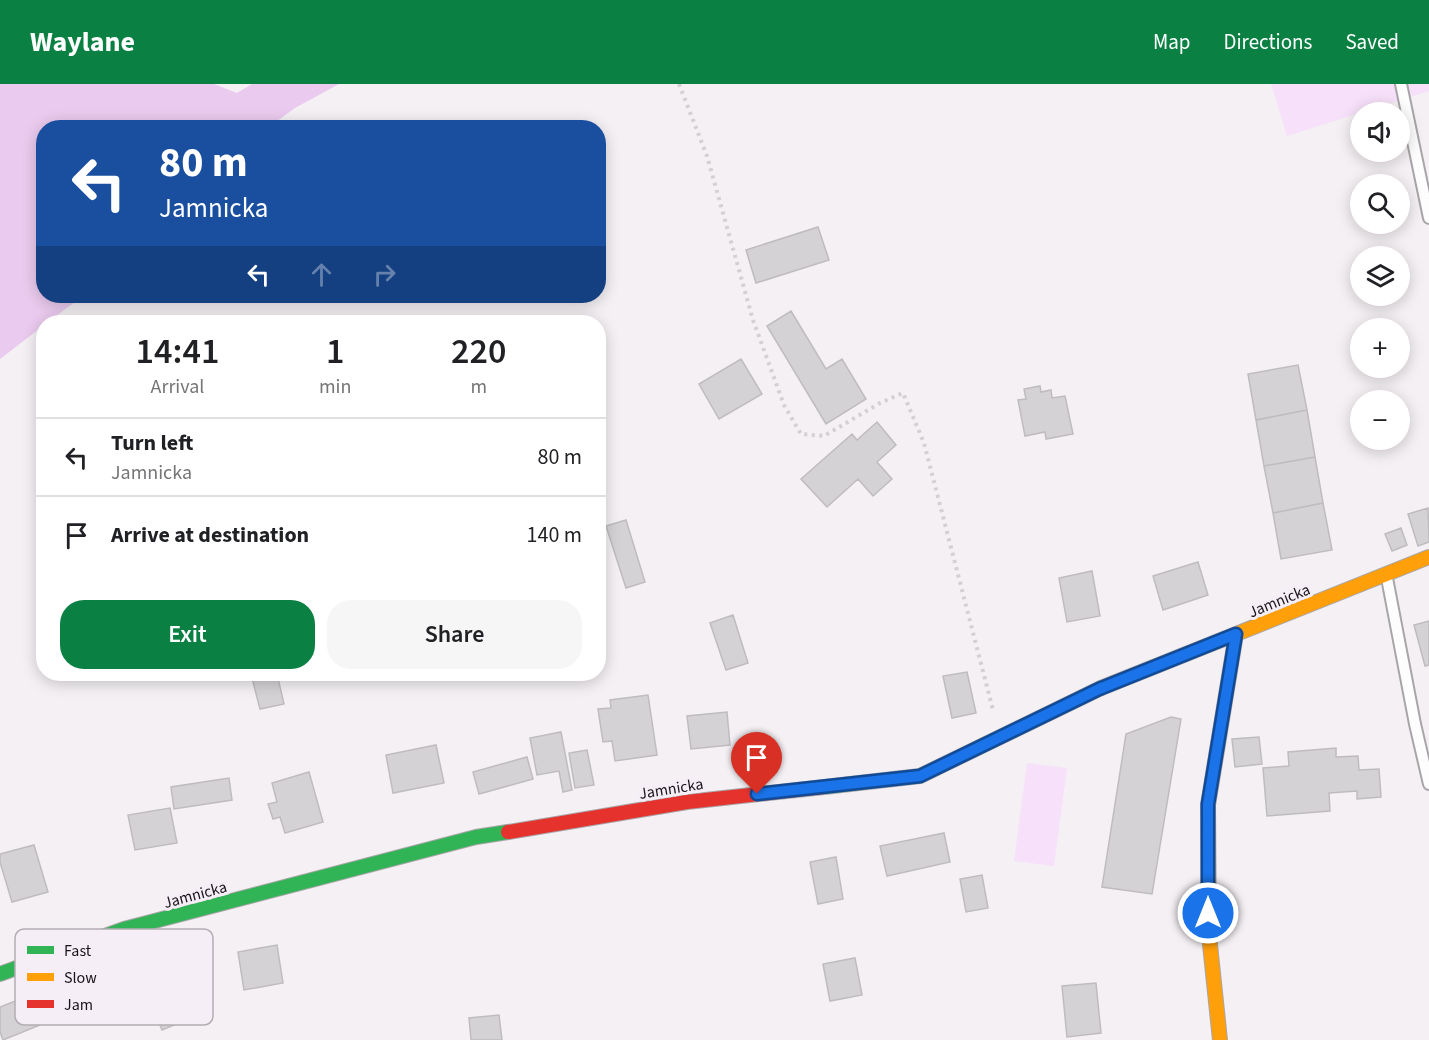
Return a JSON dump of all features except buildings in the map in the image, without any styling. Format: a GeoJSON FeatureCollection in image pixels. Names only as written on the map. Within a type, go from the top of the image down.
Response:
{"type":"FeatureCollection","features":[{"type":"Feature","properties":{"kind":"street","name":"Jamnicka"},"geometry":{"type":"LineString","coordinates":[[128,929],[476,837],[687,802],[920,776],[1099,689],[1429,557]]}},
{"type":"Feature","properties":{"kind":"street"},"geometry":{"type":"LineString","coordinates":[[1221,1040],[1209,935],[1208,804],[1236,634]]}},
{"type":"Feature","properties":{"kind":"street","name":"Jamnicka"},"geometry":{"type":"LineString","coordinates":[[0,974],[15,969]]}},
{"type":"Feature","properties":{"kind":"lane"},"geometry":{"type":"LineString","coordinates":[[1401,84],[1429,218]]}},
{"type":"Feature","properties":{"kind":"lane"},"geometry":{"type":"LineString","coordinates":[[1386,574],[1429,784]]}},
{"type":"Feature","properties":{"kind":"path"},"geometry":{"type":"LineString","coordinates":[[679,84],[707,156],[753,320],[784,405],[801,434],[824,436],[880,403],[903,393],[924,443],[1000,737]]}},
{"type":"Feature","properties":{"kind":"shaded area"},"geometry":{"type":"Polygon","coordinates":[[[0,84],[214,84],[237,93],[252,84],[339,84],[295,108],[279,120],[36,120],[36,303],[74,303],[57,315],[36,315],[36,331],[0,359],[0,84]]]}},
{"type":"Feature","properties":{"kind":"shaded area"},"geometry":{"type":"Polygon","coordinates":[[[1271,84],[1429,84],[1429,91],[1394,102],[1350,102],[1350,116],[1287,136],[1271,84]]]}},
{"type":"Feature","properties":{"kind":"shaded area"},"geometry":{"type":"Polygon","coordinates":[[[1027,763],[1067,768],[1054,866],[1014,861],[1027,763]]]}},
{"type":"Feature","properties":{"kind":"traffic: fast"},"geometry":{"type":"LineString","coordinates":[[824,787],[920,776],[1101,688]]}},
{"type":"Feature","properties":{"kind":"traffic: fast"},"geometry":{"type":"LineString","coordinates":[[124,929],[476,837],[508,832]]}},
{"type":"Feature","properties":{"kind":"traffic: fast"},"geometry":{"type":"LineString","coordinates":[[0,974],[15,969]]}},
{"type":"Feature","properties":{"kind":"traffic: slow"},"geometry":{"type":"LineString","coordinates":[[1101,688],[1429,557]]}},
{"type":"Feature","properties":{"kind":"traffic: slow"},"geometry":{"type":"LineString","coordinates":[[1220,1040],[1209,935],[1208,805],[1236,634]]}},
{"type":"Feature","properties":{"kind":"traffic: jam"},"geometry":{"type":"LineString","coordinates":[[508,832],[687,802],[824,787]]}},
{"type":"Feature","properties":{"kind":"route"},"geometry":{"type":"LineString","coordinates":[[757,794],[920,776],[1099,689],[1236,634],[1208,804],[1208,913]]}}]}
